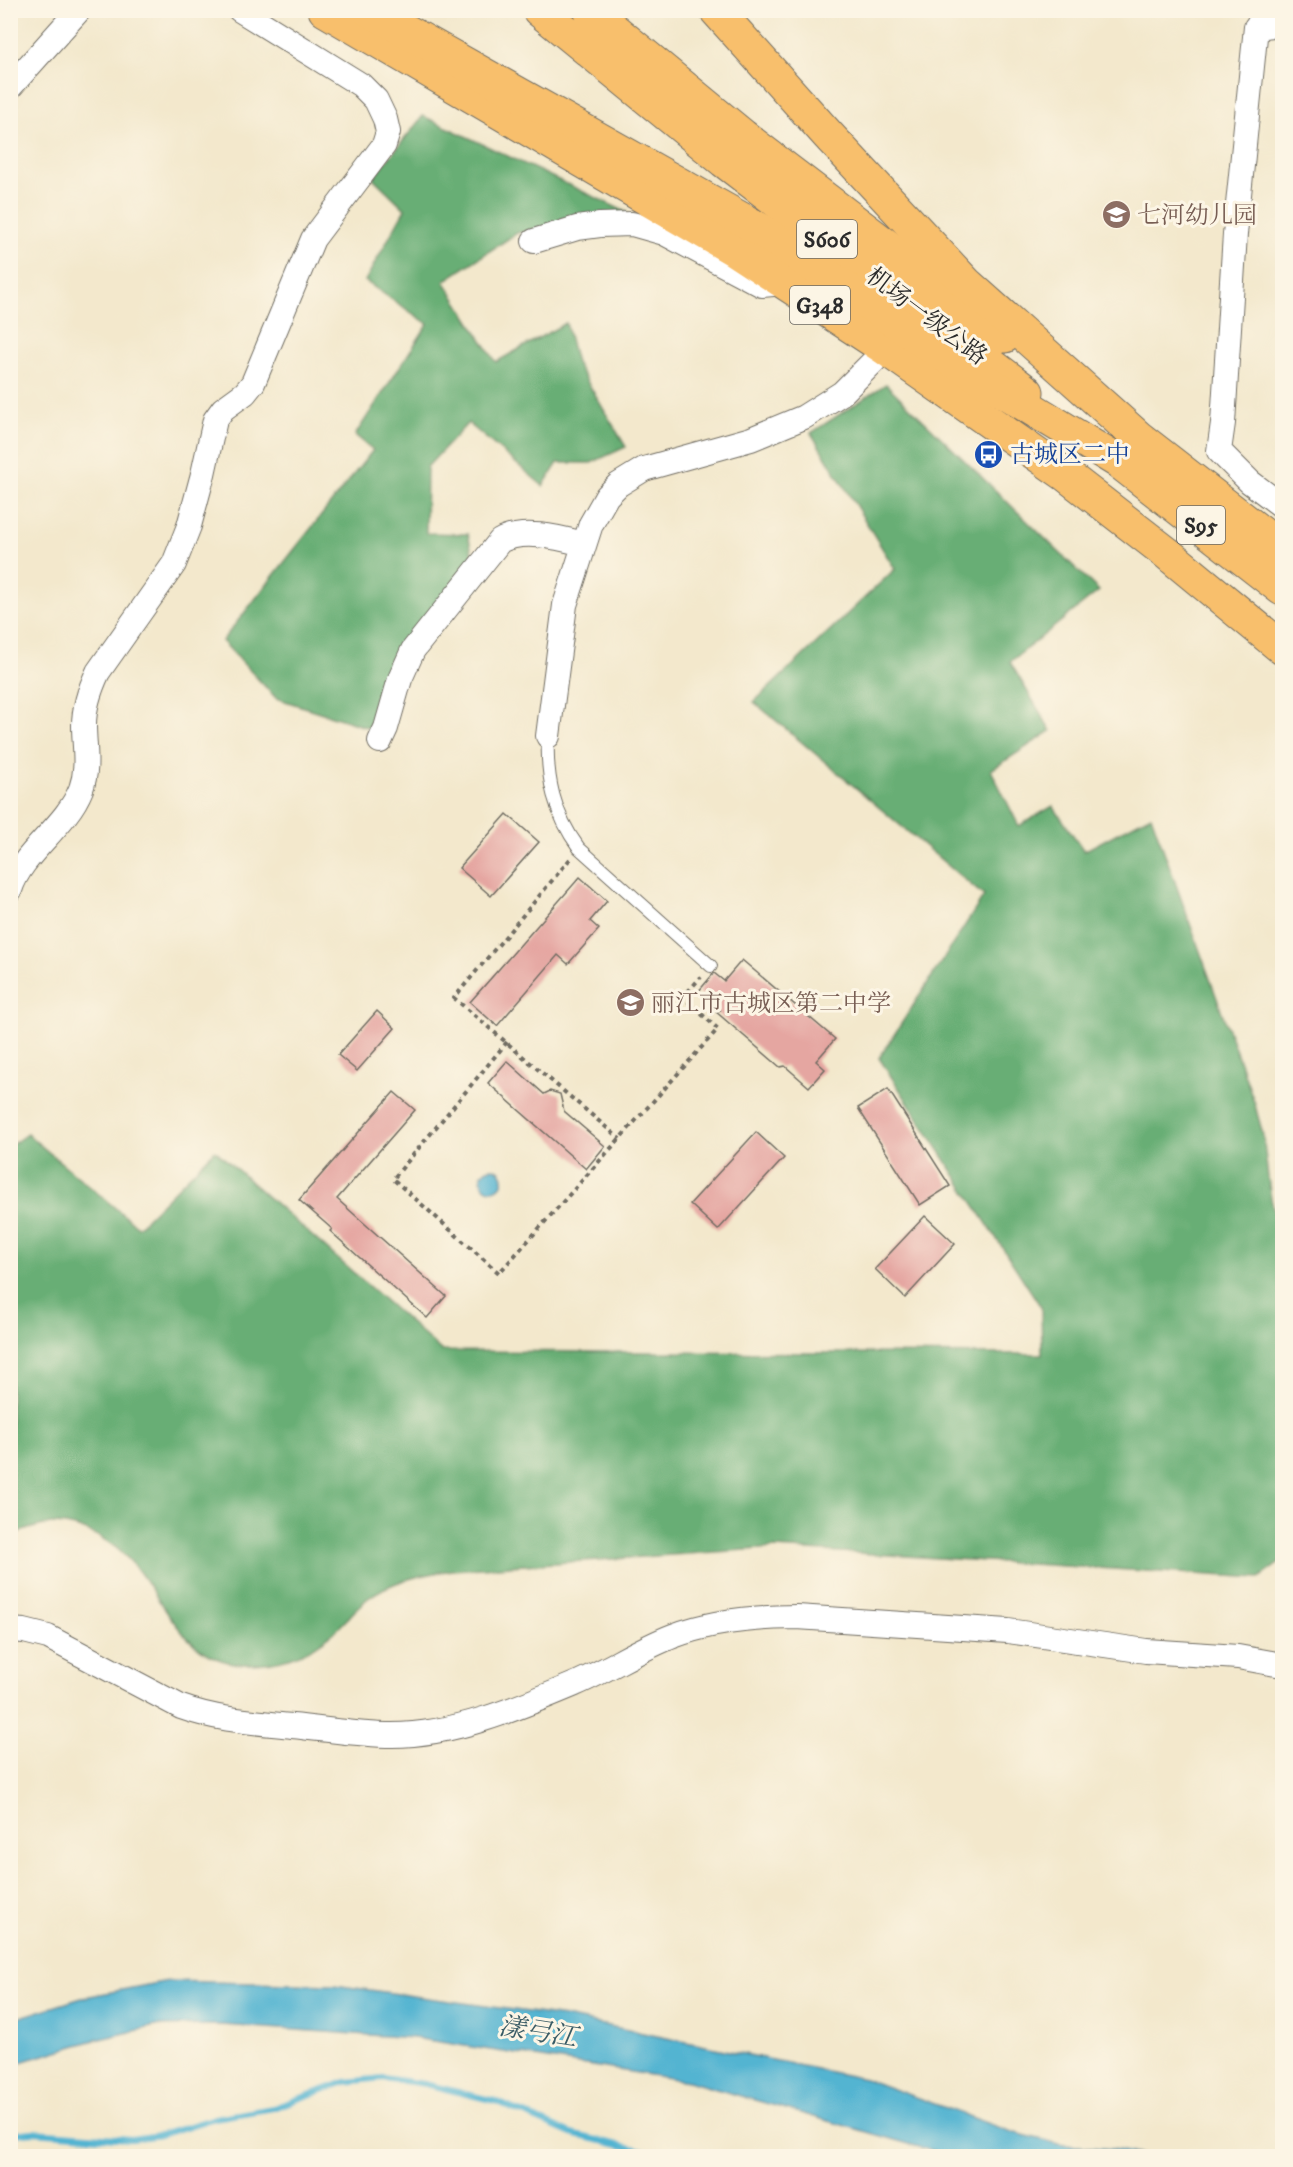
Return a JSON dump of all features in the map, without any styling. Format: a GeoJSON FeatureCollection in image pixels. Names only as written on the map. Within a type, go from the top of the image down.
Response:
{"type":"FeatureCollection","features":[{"type":"Feature","properties":{"kind":"highway","name":"G348"},"geometry":{"type":"LineString","coordinates":[[324,10],[734,249],[886,349],[1066,475],[1168,554],[1282,648]]}},
{"type":"Feature","properties":{"kind":"highway"},"geometry":{"type":"LineString","coordinates":[[369,10],[761,230],[942,354],[1128,449]]}},
{"type":"Feature","properties":{"kind":"highway","name":"机场一级公路"},"geometry":{"type":"LineString","coordinates":[[540,10],[724,161],[1128,449]]}},
{"type":"Feature","properties":{"kind":"highway","name":"机场一级公路"},"geometry":{"type":"LineString","coordinates":[[590,10],[1128,449]]}},
{"type":"Feature","properties":{"kind":"highway"},"geometry":{"type":"LineString","coordinates":[[716,10],[828,135],[966,283],[1128,449]]}},
{"type":"Feature","properties":{"kind":"highway","name":"S95"},"geometry":{"type":"LineString","coordinates":[[1128,449],[1282,549]]}},
{"type":"Feature","properties":{"kind":"highway","name":"S95"},"geometry":{"type":"LineString","coordinates":[[1128,449],[1282,589]]}},
{"type":"Feature","properties":{"kind":"street"},"geometry":{"type":"LineString","coordinates":[[10,87],[79,10]]}},
{"type":"Feature","properties":{"kind":"street"},"geometry":{"type":"LineString","coordinates":[[10,890],[21,868],[66,814],[80,792],[86,765],[85,711],[92,684],[98,672],[174,564],[203,474],[215,420],[223,409],[245,393],[253,383],[313,239],[381,151],[388,132],[376,100],[361,85],[240,10]]}},
{"type":"Feature","properties":{"kind":"street"},"geometry":{"type":"LineString","coordinates":[[1282,24],[1256,27],[1234,234],[1223,423],[1219,451],[1250,482],[1282,506]]}},
{"type":"Feature","properties":{"kind":"street"},"geometry":{"type":"LineString","coordinates":[[534,242],[578,228],[632,224],[664,233],[762,285],[784,282]]}},
{"type":"Feature","properties":{"kind":"street"},"geometry":{"type":"LineString","coordinates":[[548,736],[565,605],[591,524],[602,503],[618,485],[644,469],[751,439],[804,417],[842,393],[886,349]]}},
{"type":"Feature","properties":{"kind":"street"},"geometry":{"type":"LineString","coordinates":[[380,741],[400,679],[413,650],[500,541],[526,534],[584,544]]}},
{"type":"Feature","properties":{"kind":"street"},"geometry":{"type":"LineString","coordinates":[[10,1630],[48,1637],[181,1707],[199,1713],[232,1720],[392,1735],[429,1731],[492,1716],[575,1684],[670,1637],[716,1624],[770,1617],[1008,1631],[1146,1651],[1238,1657],[1282,1665]]}},
{"type":"Feature","properties":{"kind":"lane"},"geometry":{"type":"LineString","coordinates":[[548,736],[548,771],[555,803],[560,818],[579,848],[711,966]]}},
{"type":"Feature","properties":{"kind":"path"},"geometry":{"type":"LineString","coordinates":[[579,848],[454,998],[620,1139]]}},
{"type":"Feature","properties":{"kind":"path"},"geometry":{"type":"LineString","coordinates":[[507,1042],[393,1179],[499,1273],[718,1029],[683,997],[711,966]]}},
{"type":"Feature","properties":{"kind":"green space"},"geometry":{"type":"Polygon","coordinates":[[[423,116],[626,212],[517,233],[444,281],[496,362],[566,323],[576,363],[626,447],[591,463],[558,463],[543,486],[468,423],[427,467],[426,533],[468,534],[473,557],[407,642],[372,729],[276,698],[222,641],[373,450],[355,435],[428,324],[365,281],[405,209],[373,178],[423,116]]]}},
{"type":"Feature","properties":{"kind":"green space"},"geometry":{"type":"Polygon","coordinates":[[[886,384],[1099,591],[1010,662],[1051,731],[991,770],[1019,826],[1053,806],[1084,851],[1151,815],[1255,1104],[1263,1136],[1271,1199],[1282,1234],[1282,1561],[1259,1578],[775,1548],[452,1570],[408,1579],[386,1587],[367,1599],[330,1636],[306,1651],[275,1661],[243,1664],[223,1661],[206,1653],[191,1642],[178,1628],[133,1564],[98,1536],[77,1528],[55,1524],[38,1526],[11,1535],[10,1146],[27,1134],[138,1227],[215,1150],[442,1351],[1042,1354],[1041,1307],[879,1058],[984,896],[754,702],[895,569],[811,433],[886,384]]]}},
{"type":"Feature","properties":{"kind":"water"},"geometry":{"type":"Polygon","coordinates":[[[492,1168],[500,1171],[503,1179],[500,1187],[492,1190],[484,1187],[481,1179],[484,1171],[492,1168]]]}},
{"type":"Feature","properties":{"kind":"water","name":"漾弓江"},"geometry":{"type":"Polygon","coordinates":[[[168,1981],[334,1985],[565,2017],[865,2079],[1015,2133],[1063,2145],[1113,2149],[1146,2156],[951,2156],[688,2081],[414,2038],[222,2025],[156,2026],[91,2041],[11,2065],[11,2020],[85,1997],[168,1981]]]}},
{"type":"Feature","properties":{"kind":"building"},"geometry":{"type":"Polygon","coordinates":[[[507,814],[539,842],[491,896],[459,868],[507,814]]]}},
{"type":"Feature","properties":{"kind":"building"},"geometry":{"type":"Polygon","coordinates":[[[580,877],[607,901],[590,921],[599,929],[568,964],[558,955],[497,1026],[470,1002],[580,877]]]}},
{"type":"Feature","properties":{"kind":"building"},"geometry":{"type":"Polygon","coordinates":[[[742,960],[835,1039],[816,1061],[825,1069],[809,1087],[785,1066],[780,1067],[715,1011],[720,1010],[698,992],[714,973],[724,981],[742,960]]]}},
{"type":"Feature","properties":{"kind":"building"},"geometry":{"type":"Polygon","coordinates":[[[377,1011],[395,1028],[357,1071],[338,1055],[377,1011]]]}},
{"type":"Feature","properties":{"kind":"building"},"geometry":{"type":"Polygon","coordinates":[[[507,1061],[544,1094],[550,1091],[560,1094],[564,1111],[605,1146],[586,1169],[488,1083],[507,1061]]]}},
{"type":"Feature","properties":{"kind":"building"},"geometry":{"type":"Polygon","coordinates":[[[888,1089],[950,1186],[920,1205],[858,1108],[888,1089]]]}},
{"type":"Feature","properties":{"kind":"building"},"geometry":{"type":"Polygon","coordinates":[[[394,1092],[415,1110],[337,1199],[446,1296],[427,1318],[299,1200],[394,1092]]]}},
{"type":"Feature","properties":{"kind":"building"},"geometry":{"type":"Polygon","coordinates":[[[756,1132],[784,1158],[718,1230],[690,1204],[756,1132]]]}},
{"type":"Feature","properties":{"kind":"building"},"geometry":{"type":"Polygon","coordinates":[[[925,1216],[955,1244],[905,1298],[875,1269],[925,1216]]]}},
{"type":"Feature","properties":{"kind":"waterway"},"geometry":{"type":"LineString","coordinates":[[10,2134],[33,2132],[131,2139],[160,2135],[215,2118],[273,2108],[345,2082],[383,2078],[425,2084],[495,2101],[571,2134],[645,2151],[653,2156]]}},
{"type":"Feature","properties":{"kind":"place","name":"七河幼儿园"},"geometry":{"type":"Point","coordinates":[1116,215]}},
{"type":"Feature","properties":{"kind":"place","name":"古城区二中"},"geometry":{"type":"Point","coordinates":[989,454]}},
{"type":"Feature","properties":{"kind":"place","name":"丽江市古城区第二中学"},"geometry":{"type":"Point","coordinates":[630,1003]}}]}
